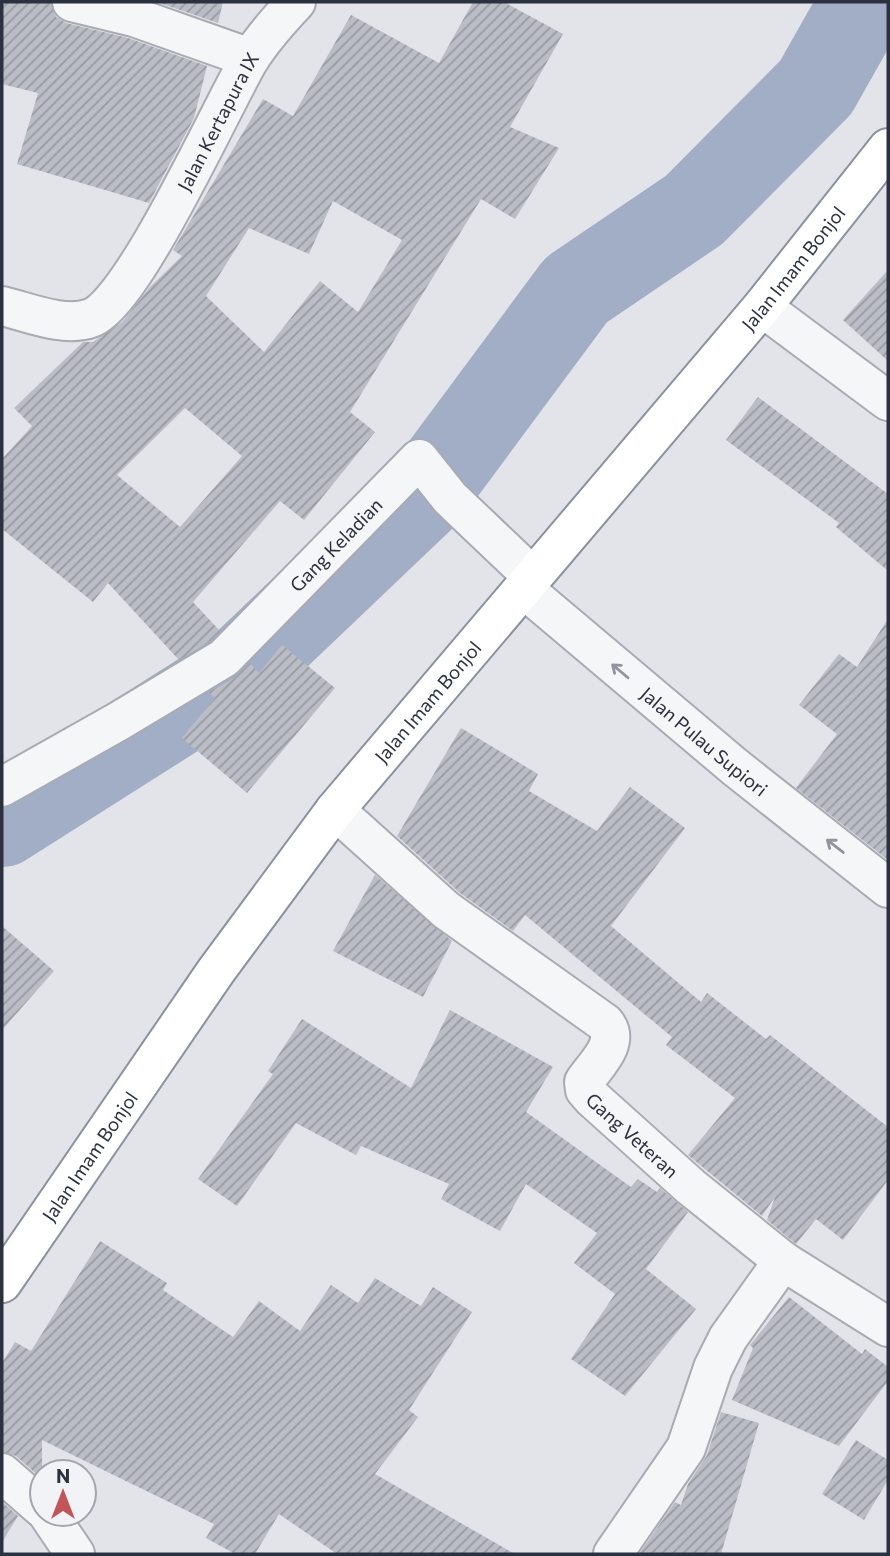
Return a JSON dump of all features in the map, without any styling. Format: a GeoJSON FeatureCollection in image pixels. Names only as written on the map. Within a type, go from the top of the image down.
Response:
{"type":"FeatureCollection","features":[{"type":"Feature","properties":{"kind":"highway","name":"Jalan Imam Bonjol"},"geometry":{"type":"LineString","coordinates":[[2,1283],[216,971],[335,810],[762,307],[888,148]]}},
{"type":"Feature","properties":{"kind":"street"},"geometry":{"type":"LineString","coordinates":[[72,2],[134,17],[250,58]]}},
{"type":"Feature","properties":{"kind":"street","name":"Jalan Kertapura IX"},"geometry":{"type":"LineString","coordinates":[[2,306],[57,320],[84,320],[94,317],[107,307],[148,248],[250,58],[296,2]]}},
{"type":"Feature","properties":{"kind":"street"},"geometry":{"type":"LineString","coordinates":[[762,307],[888,401]]}},
{"type":"Feature","properties":{"kind":"street","name":"Gang Keladian"},"geometry":{"type":"LineString","coordinates":[[2,786],[120,721],[224,658],[419,459],[450,498],[528,583]]}},
{"type":"Feature","properties":{"kind":"street","name":"Jalan Pulau Supiori"},"geometry":{"type":"LineString","coordinates":[[528,583],[735,767],[888,888]]}},
{"type":"Feature","properties":{"kind":"street","name":"Gang Veteran"},"geometry":{"type":"LineString","coordinates":[[335,810],[446,910],[606,1023],[611,1031],[612,1042],[584,1082],[585,1090],[691,1187],[783,1262],[888,1327]]}},
{"type":"Feature","properties":{"kind":"street"},"geometry":{"type":"LineString","coordinates":[[613,1554],[686,1448],[713,1368],[728,1338],[783,1262]]}},
{"type":"Feature","properties":{"kind":"street"},"geometry":{"type":"LineString","coordinates":[[2,1473],[28,1496]]}},
{"type":"Feature","properties":{"kind":"street"},"geometry":{"type":"LineString","coordinates":[[57,1528],[75,1554]]}},
{"type":"Feature","properties":{"kind":"building"},"geometry":{"type":"Polygon","coordinates":[[[2,2],[51,2],[56,17],[66,23],[128,38],[207,66],[194,118],[149,203],[17,164],[38,93],[2,84],[2,2]]]}},
{"type":"Feature","properties":{"kind":"building"},"geometry":{"type":"Polygon","coordinates":[[[157,2],[223,2],[218,23],[157,2]]]}},
{"type":"Feature","properties":{"kind":"building"},"geometry":{"type":"Polygon","coordinates":[[[473,2],[504,2],[563,34],[510,127],[559,148],[515,219],[481,199],[350,412],[375,432],[304,520],[280,501],[193,602],[220,631],[210,641],[179,660],[108,583],[93,602],[2,529],[2,459],[32,426],[14,408],[83,342],[93,342],[122,322],[150,287],[182,256],[173,250],[263,99],[293,116],[351,15],[439,63],[473,2]],[[333,201],[309,254],[249,228],[206,296],[264,352],[320,281],[358,312],[402,240],[333,201]],[[185,408],[117,475],[180,527],[242,456],[185,408]]]}},
{"type":"Feature","properties":{"kind":"building"},"geometry":{"type":"Polygon","coordinates":[[[888,270],[888,361],[843,320],[888,270]]]}},
{"type":"Feature","properties":{"kind":"building"},"geometry":{"type":"Polygon","coordinates":[[[758,397],[888,494],[888,571],[836,527],[839,523],[726,440],[758,397]]]}},
{"type":"Feature","properties":{"kind":"building"},"geometry":{"type":"Polygon","coordinates":[[[888,619],[888,860],[796,788],[837,734],[799,705],[839,654],[857,667],[888,619]]]}},
{"type":"Feature","properties":{"kind":"building"},"geometry":{"type":"Polygon","coordinates":[[[282,645],[335,688],[247,793],[182,738],[215,698],[209,692],[236,677],[250,663],[259,673],[282,645]]]}},
{"type":"Feature","properties":{"kind":"building"},"geometry":{"type":"Polygon","coordinates":[[[461,728],[538,774],[529,791],[597,831],[630,787],[685,828],[611,926],[701,1002],[707,993],[766,1039],[770,1035],[888,1127],[888,1180],[843,1240],[816,1219],[796,1244],[767,1220],[775,1197],[762,1216],[688,1155],[735,1098],[666,1045],[672,1037],[525,915],[513,931],[460,893],[397,836],[461,728]]]}},
{"type":"Feature","properties":{"kind":"building"},"geometry":{"type":"Polygon","coordinates":[[[375,875],[452,941],[423,997],[333,951],[375,875]]]}},
{"type":"Feature","properties":{"kind":"building"},"geometry":{"type":"Polygon","coordinates":[[[2,926],[54,971],[2,1030],[2,926]]]}},
{"type":"Feature","properties":{"kind":"building"},"geometry":{"type":"Polygon","coordinates":[[[450,1010],[553,1067],[526,1112],[631,1187],[638,1179],[657,1192],[660,1188],[688,1212],[646,1269],[696,1309],[625,1396],[571,1359],[615,1294],[574,1263],[597,1233],[526,1184],[500,1231],[441,1199],[449,1184],[361,1146],[356,1155],[296,1123],[237,1206],[198,1179],[273,1074],[268,1071],[302,1019],[411,1088],[450,1010]]]}},
{"type":"Feature","properties":{"kind":"building"},"geometry":{"type":"Polygon","coordinates":[[[100,1241],[167,1283],[163,1290],[233,1337],[259,1301],[300,1331],[331,1285],[358,1303],[375,1278],[421,1306],[433,1287],[472,1312],[409,1410],[418,1417],[375,1474],[515,1554],[337,1554],[279,1514],[255,1554],[235,1554],[206,1538],[214,1524],[98,1467],[98,1458],[79,1458],[42,1440],[42,1458],[28,1458],[28,1467],[16,1456],[2,1452],[2,1363],[15,1342],[31,1351],[100,1241]]]}},
{"type":"Feature","properties":{"kind":"building"},"geometry":{"type":"Polygon","coordinates":[[[789,1297],[862,1354],[865,1349],[888,1367],[888,1381],[839,1446],[732,1400],[753,1348],[750,1345],[789,1297]]]}},
{"type":"Feature","properties":{"kind":"building"},"geometry":{"type":"Polygon","coordinates":[[[721,1412],[759,1423],[721,1554],[639,1554],[675,1502],[681,1505],[688,1484],[707,1455],[721,1412]]]}},
{"type":"Feature","properties":{"kind":"building"},"geometry":{"type":"Polygon","coordinates":[[[856,1440],[888,1460],[888,1480],[864,1520],[822,1494],[856,1440]]]}},
{"type":"Feature","properties":{"kind":"building"},"geometry":{"type":"Polygon","coordinates":[[[2,1502],[18,1516],[2,1542],[2,1502]]]}},
{"type":"Feature","properties":{"kind":"waterway"},"geometry":{"type":"LineString","coordinates":[[2,823],[234,676],[424,495],[576,290],[694,210],[816,87],[864,2]]}}]}
